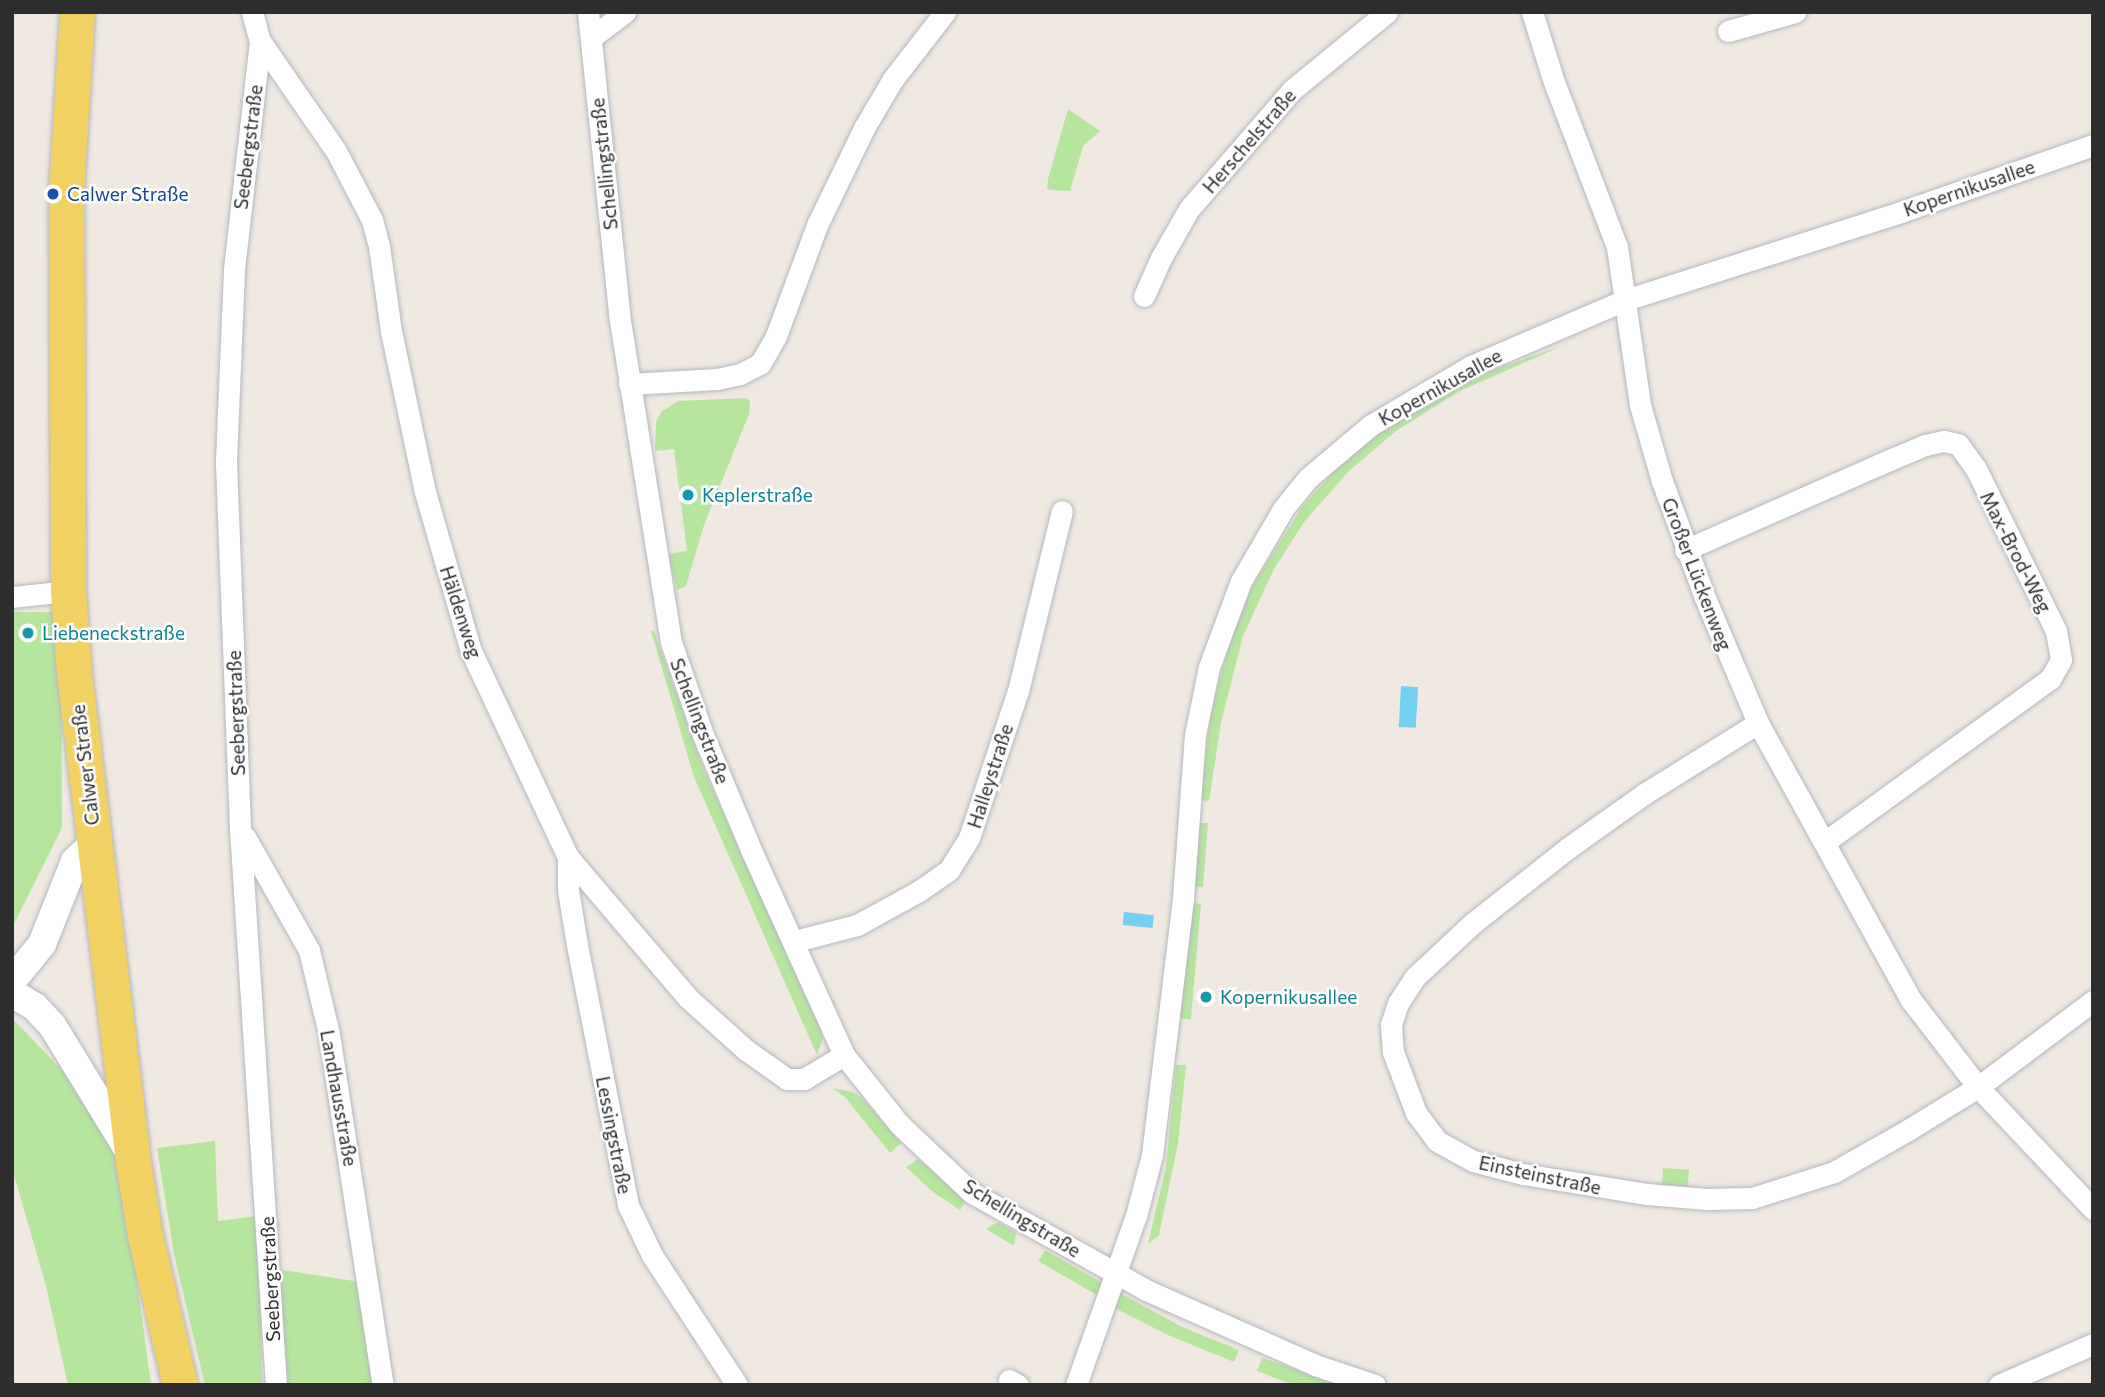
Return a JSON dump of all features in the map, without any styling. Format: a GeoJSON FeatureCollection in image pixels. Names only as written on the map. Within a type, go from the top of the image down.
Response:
{"type":"FeatureCollection","features":[{"type":"Feature","properties":{"kind":"main road","name":"Calwer Straße"},"geometry":{"type":"LineString","coordinates":[[77,12],[66,194],[68,592],[94,843],[132,1156],[145,1235],[180,1385]]}},
{"type":"Feature","properties":{"kind":"street","name":"Häldenweg"},"geometry":{"type":"LineString","coordinates":[[252,12],[260,41],[336,151],[372,220],[379,246],[391,331],[425,492],[471,651],[568,857],[612,912],[688,998],[746,1050],[787,1079],[804,1079],[844,1055]]}},
{"type":"Feature","properties":{"kind":"street","name":"Schellingstraße"},"geometry":{"type":"LineString","coordinates":[[588,12],[619,314],[671,642],[703,735],[751,850],[844,1055],[899,1124],[972,1192],[1117,1274],[1315,1365],[1376,1385]]}},
{"type":"Feature","properties":{"kind":"street"},"geometry":{"type":"LineString","coordinates":[[591,38],[625,12]]}},
{"type":"Feature","properties":{"kind":"street"},"geometry":{"type":"LineString","coordinates":[[629,384],[717,379],[740,374],[760,364],[776,336],[817,225],[864,128],[893,79],[945,12]]}},
{"type":"Feature","properties":{"kind":"street","name":"Herschelstraße"},"geometry":{"type":"LineString","coordinates":[[1144,296],[1161,258],[1189,209],[1292,90],[1387,12]]}},
{"type":"Feature","properties":{"kind":"street","name":"Großer Lückenweg"},"geometry":{"type":"LineString","coordinates":[[1532,12],[1554,82],[1617,247],[1640,405],[1685,550],[1758,723],[1825,842],[1850,894],[1911,1000],[1978,1087],[2093,1209]]}},
{"type":"Feature","properties":{"kind":"street"},"geometry":{"type":"LineString","coordinates":[[1728,31],[1795,12]]}},
{"type":"Feature","properties":{"kind":"street","name":"Seebergstraße"},"geometry":{"type":"LineString","coordinates":[[260,41],[234,270],[226,463],[240,829],[276,1385]]}},
{"type":"Feature","properties":{"kind":"street","name":"Kopernikusallee"},"geometry":{"type":"LineString","coordinates":[[1117,1274],[1152,1154],[1183,898],[1195,735],[1209,667],[1241,580],[1283,509],[1308,478],[1371,425],[1471,366],[1625,300],[1901,212],[2093,145]]}},
{"type":"Feature","properties":{"kind":"street","name":"Max-Brod-Weg"},"geometry":{"type":"LineString","coordinates":[[1685,550],[1925,445],[1944,441],[1958,444],[1976,469],[2056,631],[2061,660],[2050,679],[1825,842]]}},
{"type":"Feature","properties":{"kind":"street","name":"Halleystraße"},"geometry":{"type":"LineString","coordinates":[[795,942],[857,925],[919,891],[949,870],[969,838],[1018,691],[1062,511]]}},
{"type":"Feature","properties":{"kind":"street"},"geometry":{"type":"LineString","coordinates":[[12,597],[68,592]]}},
{"type":"Feature","properties":{"kind":"street","name":"Einsteinstraße"},"geometry":{"type":"LineString","coordinates":[[1758,723],[1644,794],[1568,848],[1473,923],[1415,977],[1398,1003],[1391,1025],[1393,1052],[1416,1113],[1437,1141],[1473,1161],[1522,1174],[1647,1194],[1707,1199],[1752,1198],[1791,1189],[1834,1172],[1978,1087]]}},
{"type":"Feature","properties":{"kind":"street","name":"Landhausstraße"},"geometry":{"type":"LineString","coordinates":[[240,829],[309,950],[332,1047],[383,1385]]}},
{"type":"Feature","properties":{"kind":"street"},"geometry":{"type":"LineString","coordinates":[[12,981],[42,944],[75,861],[94,843]]}},
{"type":"Feature","properties":{"kind":"street","name":"Lessingstraße"},"geometry":{"type":"LineString","coordinates":[[568,857],[569,890],[577,945],[628,1205],[652,1255],[737,1385]]}},
{"type":"Feature","properties":{"kind":"street"},"geometry":{"type":"LineString","coordinates":[[12,993],[35,1007],[52,1025],[132,1156]]}},
{"type":"Feature","properties":{"kind":"street"},"geometry":{"type":"LineString","coordinates":[[1978,1087],[2093,1001]]}},
{"type":"Feature","properties":{"kind":"street"},"geometry":{"type":"LineString","coordinates":[[1076,1385],[1117,1274]]}},
{"type":"Feature","properties":{"kind":"street"},"geometry":{"type":"LineString","coordinates":[[1999,1385],[2093,1344]]}},
{"type":"Feature","properties":{"kind":"green space"},"geometry":{"type":"Polygon","coordinates":[[[1068,109],[1100,131],[1083,146],[1070,191],[1051,190],[1047,189],[1048,179],[1068,109]]]}},
{"type":"Feature","properties":{"kind":"green space"},"geometry":{"type":"Polygon","coordinates":[[[1564,345],[1458,392],[1396,431],[1349,471],[1304,522],[1274,569],[1243,636],[1221,723],[1209,801],[1200,800],[1211,711],[1230,641],[1252,586],[1303,506],[1337,468],[1380,429],[1462,381],[1564,345]]]}},
{"type":"Feature","properties":{"kind":"green space"},"geometry":{"type":"Polygon","coordinates":[[[746,398],[750,401],[749,414],[704,525],[686,586],[677,590],[668,554],[687,551],[674,449],[655,451],[656,422],[661,412],[678,401],[746,398]]]}},
{"type":"Feature","properties":{"kind":"green space"},"geometry":{"type":"Polygon","coordinates":[[[12,612],[61,612],[62,828],[12,928],[12,612]]]}},
{"type":"Feature","properties":{"kind":"green space"},"geometry":{"type":"Polygon","coordinates":[[[651,631],[654,631],[703,768],[821,1028],[823,1039],[817,1055],[694,777],[651,631]]]}},
{"type":"Feature","properties":{"kind":"green space"},"geometry":{"type":"Polygon","coordinates":[[[1199,823],[1208,823],[1203,887],[1192,887],[1199,823]]]}},
{"type":"Feature","properties":{"kind":"green space"},"geometry":{"type":"Polygon","coordinates":[[[1190,903],[1201,904],[1191,1020],[1180,1019],[1190,903]]]}},
{"type":"Feature","properties":{"kind":"green space"},"geometry":{"type":"Polygon","coordinates":[[[12,1018],[74,1083],[120,1154],[151,1385],[68,1385],[46,1286],[12,1168],[12,1018]]]}},
{"type":"Feature","properties":{"kind":"green space"},"geometry":{"type":"Polygon","coordinates":[[[1176,1065],[1186,1065],[1178,1143],[1159,1235],[1148,1244],[1166,1167],[1176,1065]]]}},
{"type":"Feature","properties":{"kind":"green space"},"geometry":{"type":"Polygon","coordinates":[[[832,1088],[853,1092],[862,1098],[901,1143],[890,1153],[845,1097],[832,1088]]]}},
{"type":"Feature","properties":{"kind":"green space"},"geometry":{"type":"Polygon","coordinates":[[[215,1141],[218,1221],[259,1216],[262,1385],[205,1385],[174,1254],[157,1148],[215,1141]]]}},
{"type":"Feature","properties":{"kind":"green space"},"geometry":{"type":"Polygon","coordinates":[[[918,1159],[967,1199],[960,1210],[933,1192],[906,1167],[918,1159]]]}},
{"type":"Feature","properties":{"kind":"green space"},"geometry":{"type":"Polygon","coordinates":[[[1663,1168],[1689,1170],[1688,1188],[1662,1186],[1663,1168]]]}},
{"type":"Feature","properties":{"kind":"green space"},"geometry":{"type":"Polygon","coordinates":[[[998,1222],[1016,1233],[1014,1246],[986,1229],[998,1222]]]}},
{"type":"Feature","properties":{"kind":"green space"},"geometry":{"type":"Polygon","coordinates":[[[1045,1250],[1108,1286],[1102,1298],[1038,1261],[1045,1250]]]}},
{"type":"Feature","properties":{"kind":"green space"},"geometry":{"type":"Polygon","coordinates":[[[277,1269],[360,1282],[374,1385],[281,1385],[277,1269]]]}},
{"type":"Feature","properties":{"kind":"green space"},"geometry":{"type":"Polygon","coordinates":[[[1118,1292],[1182,1327],[1239,1350],[1234,1362],[1168,1335],[1111,1306],[1118,1292]]]}},
{"type":"Feature","properties":{"kind":"green space"},"geometry":{"type":"Polygon","coordinates":[[[1262,1358],[1336,1385],[1293,1385],[1257,1371],[1262,1358]]]}},
{"type":"Feature","properties":{"kind":"water"},"geometry":{"type":"Polygon","coordinates":[[[1401,686],[1418,687],[1416,728],[1399,727],[1401,686]]]}},
{"type":"Feature","properties":{"kind":"water"},"geometry":{"type":"Polygon","coordinates":[[[1124,912],[1154,915],[1152,928],[1123,925],[1124,912]]]}},
{"type":"Feature","properties":{"kind":"place","name":"Calwer Straße"},"geometry":{"type":"Point","coordinates":[53,194]}},
{"type":"Feature","properties":{"kind":"place","name":"Keplerstraße"},"geometry":{"type":"Point","coordinates":[688,495]}},
{"type":"Feature","properties":{"kind":"place","name":"Liebeneckstraße"},"geometry":{"type":"Point","coordinates":[28,633]}},
{"type":"Feature","properties":{"kind":"place","name":"Kopernikusallee"},"geometry":{"type":"Point","coordinates":[1206,997]}}]}
